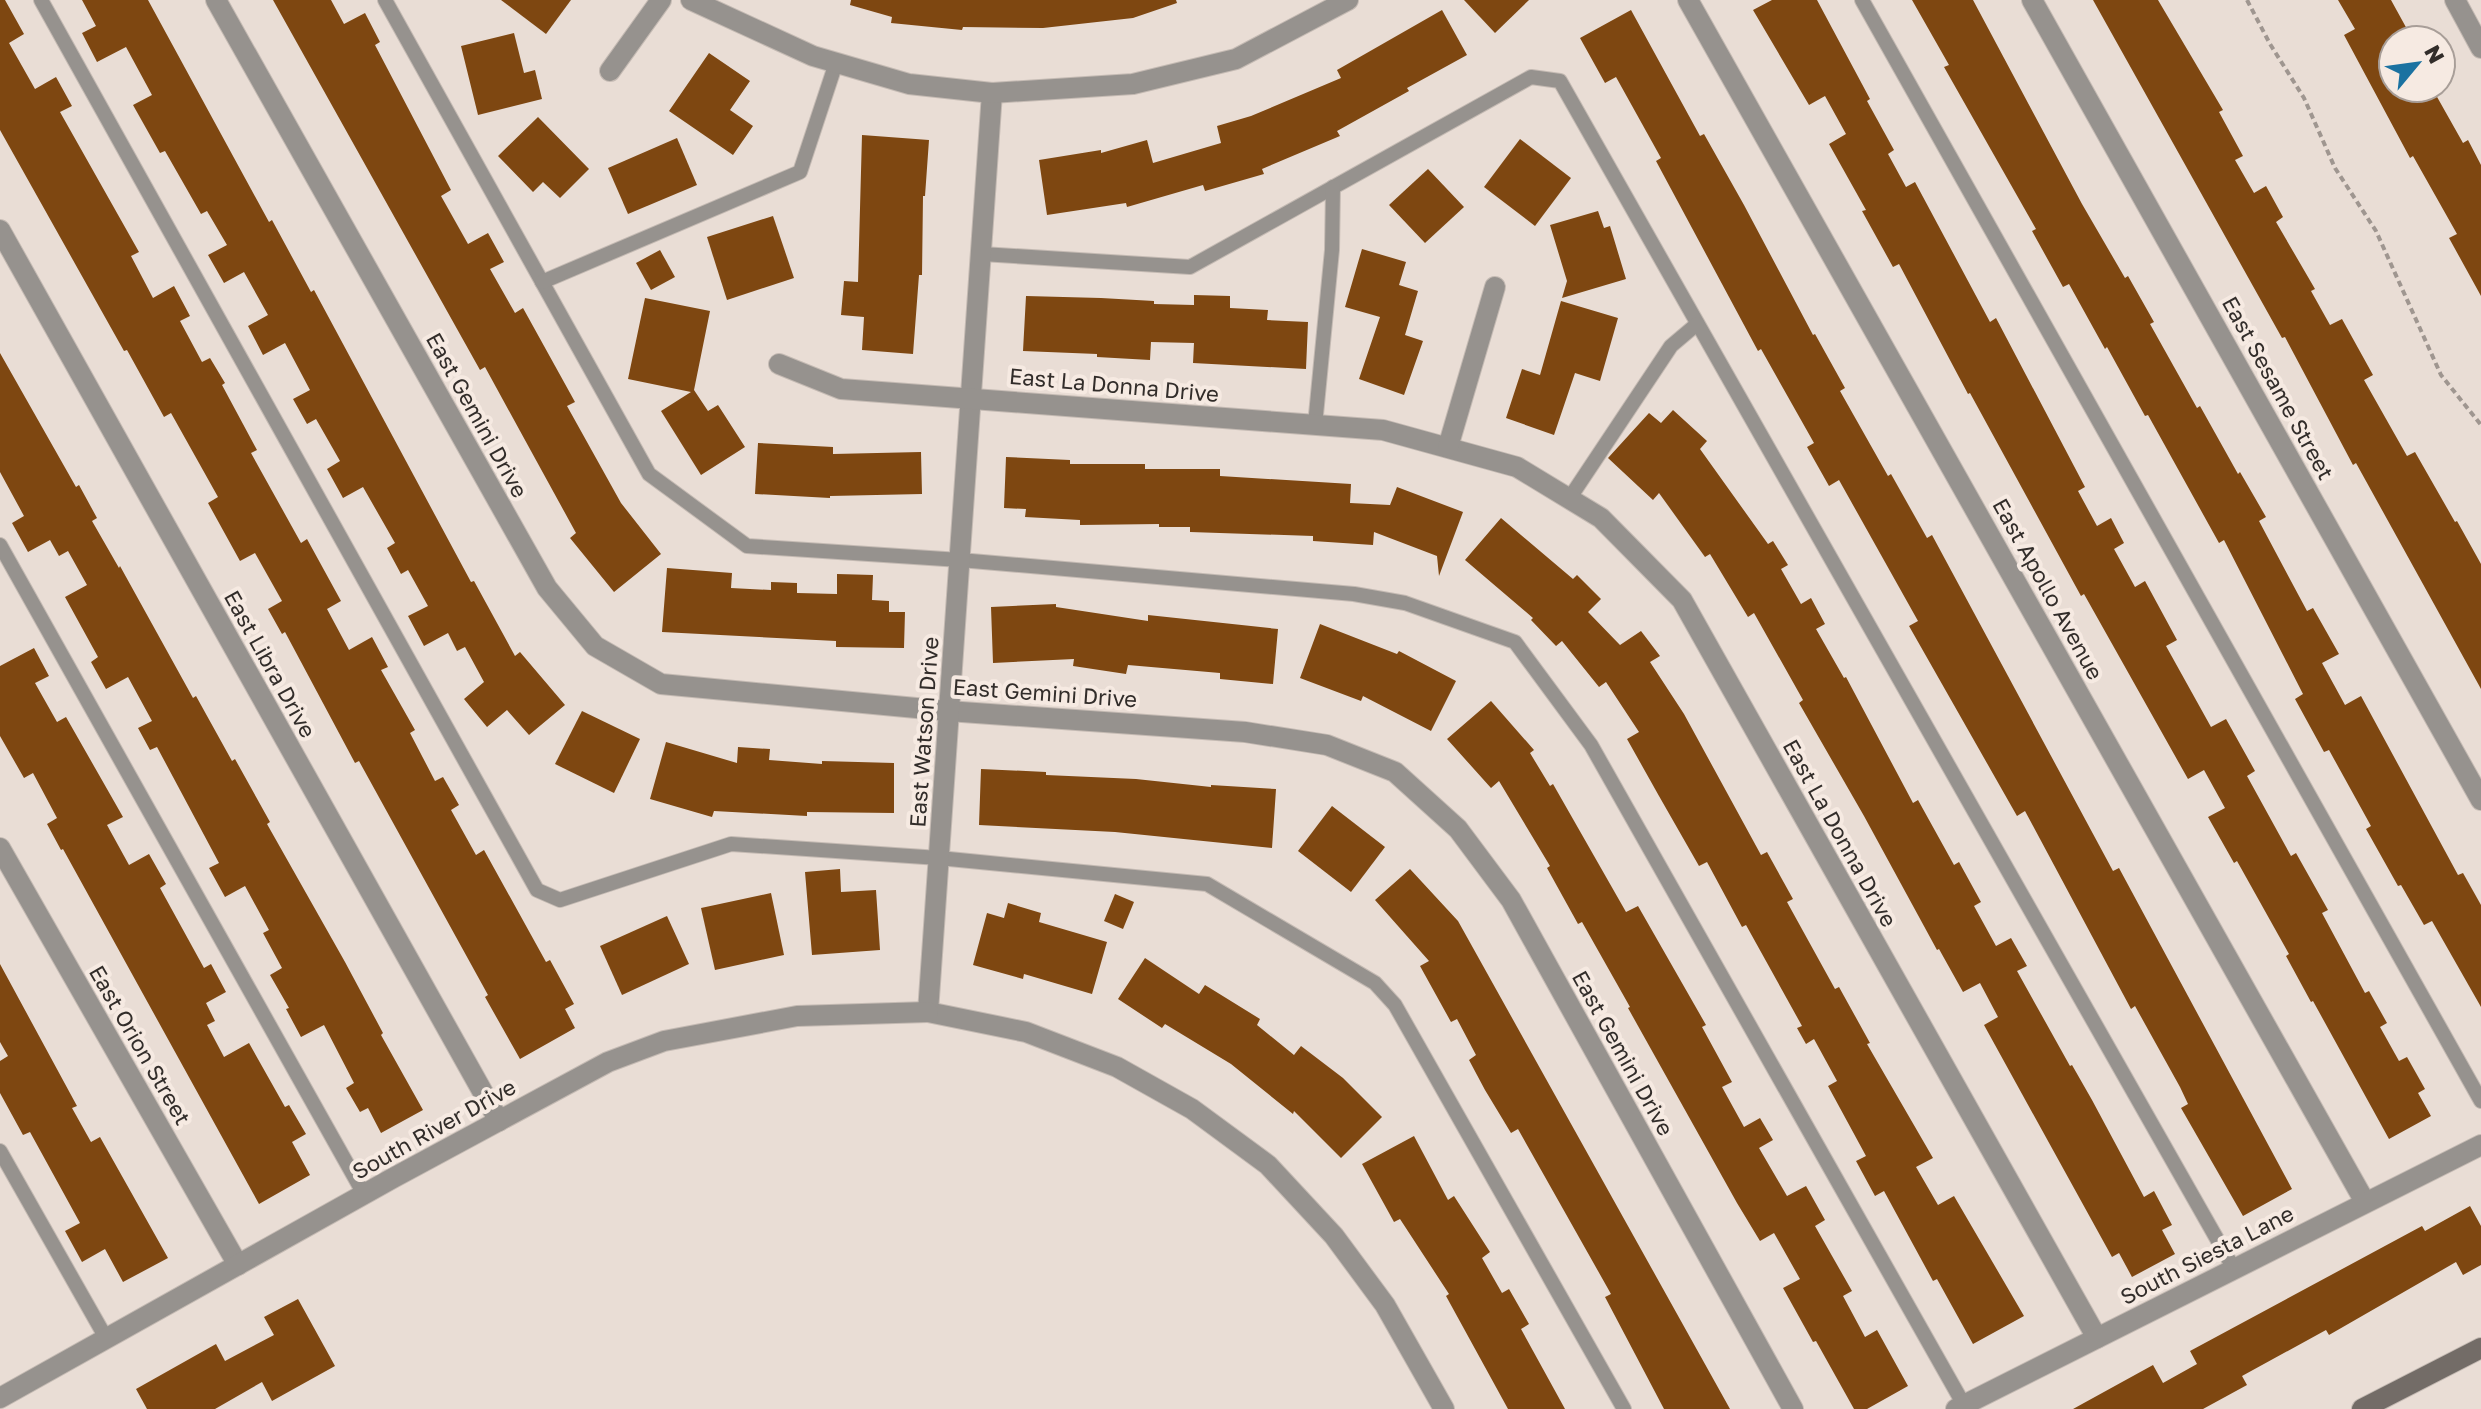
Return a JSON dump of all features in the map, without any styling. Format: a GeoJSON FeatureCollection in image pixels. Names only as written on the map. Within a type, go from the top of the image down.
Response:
{"type":"FeatureCollection","features":[{"type":"Feature","properties":{"kind":"main road"},"geometry":{"type":"LineString","coordinates":[[2362,1409],[2481,1348]]}},
{"type":"Feature","properties":{"kind":"street","name":"East Gemini Drive"},"geometry":{"type":"LineString","coordinates":[[216,0],[547,588],[595,646],[661,684],[948,711],[1245,732],[1327,745],[1395,772],[1458,829],[1511,900],[1793,1409]]}},
{"type":"Feature","properties":{"kind":"street"},"geometry":{"type":"LineString","coordinates":[[610,71],[661,0]]}},
{"type":"Feature","properties":{"kind":"street"},"geometry":{"type":"LineString","coordinates":[[691,0],[813,56],[909,84],[992,93],[1133,84],[1236,59],[1348,0]]}},
{"type":"Feature","properties":{"kind":"street","name":"East Apollo Avenue"},"geometry":{"type":"LineString","coordinates":[[1688,0],[2365,1202]]}},
{"type":"Feature","properties":{"kind":"street","name":"East Sesame Street"},"geometry":{"type":"LineString","coordinates":[[2032,0],[2481,800]]}},
{"type":"Feature","properties":{"kind":"street"},"geometry":{"type":"LineString","coordinates":[[2455,0],[2481,48]]}},
{"type":"Feature","properties":{"kind":"street","name":"East Watson Drive"},"geometry":{"type":"LineString","coordinates":[[928,1012],[992,93]]}},
{"type":"Feature","properties":{"kind":"street","name":"East Libra Drive"},"geometry":{"type":"LineString","coordinates":[[0,230],[499,1121]]}},
{"type":"Feature","properties":{"kind":"street"},"geometry":{"type":"LineString","coordinates":[[1448,447],[1495,287]]}},
{"type":"Feature","properties":{"kind":"street","name":"East La Donna Drive"},"geometry":{"type":"LineString","coordinates":[[779,364],[841,389],[1383,430],[1517,467],[1601,518],[1682,600],[2097,1338]]}},
{"type":"Feature","properties":{"kind":"street","name":"East Orion Street"},"geometry":{"type":"LineString","coordinates":[[0,848],[238,1265]]}},
{"type":"Feature","properties":{"kind":"street"},"geometry":{"type":"LineString","coordinates":[[928,1012],[1026,1032],[1117,1067],[1192,1109],[1268,1165],[1334,1236],[1385,1305],[1444,1409]]}},
{"type":"Feature","properties":{"kind":"street","name":"South River Drive"},"geometry":{"type":"LineString","coordinates":[[0,1398],[364,1194],[608,1062],[664,1041],[797,1016],[928,1012]]}},
{"type":"Feature","properties":{"kind":"street","name":"South Siesta Lane"},"geometry":{"type":"LineString","coordinates":[[1960,1407],[2481,1145]]}},
{"type":"Feature","properties":{"kind":"lane"},"geometry":{"type":"LineString","coordinates":[[41,0],[537,890],[560,900],[731,844],[939,858],[1207,884],[1375,983],[1395,1005],[1624,1409]]}},
{"type":"Feature","properties":{"kind":"lane"},"geometry":{"type":"LineString","coordinates":[[385,0],[649,474],[747,546],[960,560],[1354,594],[1405,603],[1515,642],[1591,745],[1960,1407]]}},
{"type":"Feature","properties":{"kind":"lane"},"geometry":{"type":"LineString","coordinates":[[1862,0],[2481,1101]]}},
{"type":"Feature","properties":{"kind":"lane"},"geometry":{"type":"LineString","coordinates":[[542,282],[800,172],[836,63]]}},
{"type":"Feature","properties":{"kind":"lane"},"geometry":{"type":"LineString","coordinates":[[982,254],[1190,267],[1531,77],[1560,81],[2234,1269]]}},
{"type":"Feature","properties":{"kind":"lane"},"geometry":{"type":"LineString","coordinates":[[1315,425],[1332,250],[1333,187]]}},
{"type":"Feature","properties":{"kind":"lane"},"geometry":{"type":"LineString","coordinates":[[1569,499],[1671,346],[1697,324]]}},
{"type":"Feature","properties":{"kind":"lane"},"geometry":{"type":"LineString","coordinates":[[0,545],[364,1194]]}},
{"type":"Feature","properties":{"kind":"lane"},"geometry":{"type":"LineString","coordinates":[[0,1151],[106,1338]]}},
{"type":"Feature","properties":{"kind":"path"},"geometry":{"type":"LineString","coordinates":[[2247,0],[2304,98],[2335,168],[2376,231],[2441,375],[2481,425]]}},
{"type":"Feature","properties":{"kind":"building"},"geometry":{"type":"Polygon","coordinates":[[[0,0],[5,0],[24,34],[9,43],[35,89],[56,77],[72,106],[60,112],[139,252],[131,256],[153,298],[174,286],[190,316],[180,321],[202,362],[210,358],[225,383],[222,385],[257,450],[251,453],[301,543],[307,539],[341,601],[327,609],[349,650],[372,637],[388,667],[381,670],[415,730],[410,733],[435,781],[443,777],[459,805],[451,810],[476,855],[484,850],[546,962],[550,960],[574,1004],[565,1009],[575,1028],[520,1059],[359,761],[355,763],[285,632],[282,634],[268,609],[282,601],[255,553],[240,561],[208,503],[218,497],[171,413],[164,417],[127,350],[124,351],[0,130],[0,0]]]}},
{"type":"Feature","properties":{"kind":"building"},"geometry":{"type":"Polygon","coordinates":[[[82,0],[148,0],[269,222],[272,220],[311,292],[314,290],[471,582],[474,581],[515,656],[520,652],[565,705],[529,735],[507,710],[487,727],[464,699],[484,682],[465,647],[457,651],[448,633],[424,646],[408,616],[428,606],[408,570],[401,574],[387,548],[395,543],[363,487],[343,498],[327,469],[340,461],[316,419],[307,424],[293,399],[310,390],[285,343],[263,355],[248,326],[268,315],[244,272],[224,283],[208,255],[227,245],[207,211],[201,214],[165,151],[160,153],[133,105],[152,95],[126,47],[97,62],[82,33],[96,26],[82,0]]]}},
{"type":"Feature","properties":{"kind":"building"},"geometry":{"type":"Polygon","coordinates":[[[273,0],[331,0],[344,24],[365,13],[380,42],[375,45],[451,190],[441,196],[468,244],[488,233],[504,262],[490,269],[515,313],[523,308],[575,402],[567,406],[621,503],[661,554],[614,592],[570,538],[576,533],[485,367],[480,370],[273,0]]]}},
{"type":"Feature","properties":{"kind":"building"},"geometry":{"type":"Polygon","coordinates":[[[501,0],[571,0],[546,34],[501,0]]]}},
{"type":"Feature","properties":{"kind":"building"},"geometry":{"type":"Polygon","coordinates":[[[851,0],[1176,0],[1177,3],[1133,18],[1043,28],[963,27],[962,30],[891,23],[892,17],[850,5],[851,0]]]}},
{"type":"Feature","properties":{"kind":"building"},"geometry":{"type":"Polygon","coordinates":[[[1464,0],[1529,0],[1495,33],[1464,0]]]}},
{"type":"Feature","properties":{"kind":"building"},"geometry":{"type":"Polygon","coordinates":[[[1772,0],[1817,0],[1870,99],[1867,101],[1894,150],[1888,154],[1906,187],[1915,182],[1990,322],[1996,318],[2085,487],[2078,491],[2097,526],[2111,518],[2124,543],[2114,549],[2135,587],[2145,581],[2177,640],[2166,646],[2211,727],[2226,719],[2255,771],[2247,776],[2291,856],[2296,853],[2328,910],[2322,913],[2365,993],[2369,991],[2387,1023],[2380,1027],[2399,1061],[2407,1057],[2425,1089],[2418,1093],[2431,1116],[2389,1139],[2311,1002],[2286,956],[2289,954],[2237,861],[2234,863],[2208,817],[2225,808],[2204,770],[2188,779],[2084,594],[2081,596],[1899,264],[1893,267],[1862,211],[1866,210],[1829,144],[1846,134],[1825,96],[1809,105],[1753,10],[1772,0]]]}},
{"type":"Feature","properties":{"kind":"building"},"geometry":{"type":"Polygon","coordinates":[[[1912,0],[1973,0],[2082,204],[2154,322],[2150,324],[2197,408],[2200,406],[2266,517],[2259,521],[2307,611],[2313,608],[2339,654],[2322,663],[2345,705],[2361,696],[2458,875],[2463,873],[2481,905],[2481,1007],[2432,921],[2424,925],[2401,885],[2398,886],[2366,829],[2371,826],[2329,750],[2324,752],[2295,699],[2303,694],[2224,540],[2219,543],[2148,415],[2145,416],[2069,284],[2063,287],[2032,231],[2036,229],[1944,67],[1949,65],[1912,0]]]}},
{"type":"Feature","properties":{"kind":"building"},"geometry":{"type":"Polygon","coordinates":[[[2093,0],[2158,0],[2223,110],[2219,112],[2243,156],[2235,160],[2254,193],[2266,186],[2283,217],[2276,222],[2315,289],[2311,291],[2330,325],[2342,319],[2373,375],[2364,380],[2407,456],[2415,452],[2457,521],[2481,564],[2481,689],[2356,463],[2353,465],[2285,337],[2282,338],[2093,0]]]}},
{"type":"Feature","properties":{"kind":"building"},"geometry":{"type":"Polygon","coordinates":[[[2338,0],[2391,0],[2404,24],[2377,24],[2377,96],[2344,35],[2355,29],[2338,0]]]}},
{"type":"Feature","properties":{"kind":"building"},"geometry":{"type":"Polygon","coordinates":[[[1442,10],[1467,55],[1337,131],[1340,136],[1262,169],[1264,174],[1205,191],[1203,185],[1127,207],[1126,203],[1047,215],[1039,160],[1101,150],[1101,153],[1147,140],[1153,163],[1221,143],[1217,126],[1251,116],[1341,78],[1337,70],[1442,10]]]}},
{"type":"Feature","properties":{"kind":"building"},"geometry":{"type":"Polygon","coordinates":[[[1631,10],[1700,136],[1704,134],[1845,388],[1840,391],[1888,476],[1891,474],[1927,538],[1932,535],[2113,871],[2119,868],[2292,1189],[2243,1216],[2181,1108],[2188,1104],[2180,1087],[2135,1006],[2131,1009],[2025,811],[2017,816],[1909,626],[1918,621],[1839,480],[1829,486],[1807,447],[1814,443],[1761,349],[1758,351],[1656,161],[1661,158],[1616,77],[1605,83],[1580,38],[1631,10]]]}},
{"type":"Feature","properties":{"kind":"building"},"geometry":{"type":"Polygon","coordinates":[[[514,33],[524,73],[535,70],[542,99],[478,115],[461,46],[514,33]]]}},
{"type":"Feature","properties":{"kind":"building"},"geometry":{"type":"Polygon","coordinates":[[[709,53],[750,81],[730,110],[753,126],[733,155],[669,111],[709,53]]]}},
{"type":"Feature","properties":{"kind":"building"},"geometry":{"type":"Polygon","coordinates":[[[2381,104],[2441,104],[2463,143],[2468,140],[2481,165],[2481,296],[2449,238],[2457,234],[2413,156],[2410,158],[2381,104]]]}},
{"type":"Feature","properties":{"kind":"building"},"geometry":{"type":"Polygon","coordinates":[[[538,117],[589,169],[560,198],[543,182],[533,192],[498,156],[538,117]]]}},
{"type":"Feature","properties":{"kind":"building"},"geometry":{"type":"Polygon","coordinates":[[[862,135],[929,140],[923,196],[922,275],[919,275],[913,354],[862,350],[864,317],[841,315],[844,281],[858,282],[862,135]]]}},
{"type":"Feature","properties":{"kind":"building"},"geometry":{"type":"Polygon","coordinates":[[[677,138],[697,185],[628,214],[608,168],[677,138]]]}},
{"type":"Feature","properties":{"kind":"building"},"geometry":{"type":"Polygon","coordinates":[[[1520,139],[1571,178],[1535,226],[1484,187],[1520,139]]]}},
{"type":"Feature","properties":{"kind":"building"},"geometry":{"type":"Polygon","coordinates":[[[1428,169],[1464,207],[1425,243],[1389,205],[1428,169]]]}},
{"type":"Feature","properties":{"kind":"building"},"geometry":{"type":"Polygon","coordinates":[[[1598,211],[1604,228],[1610,226],[1626,279],[1562,298],[1567,281],[1550,225],[1598,211]]]}},
{"type":"Feature","properties":{"kind":"building"},"geometry":{"type":"Polygon","coordinates":[[[773,216],[794,278],[727,300],[707,237],[773,216]]]}},
{"type":"Feature","properties":{"kind":"building"},"geometry":{"type":"Polygon","coordinates":[[[1362,249],[1406,262],[1399,285],[1418,291],[1405,335],[1423,341],[1404,395],[1359,379],[1380,317],[1345,307],[1362,249]]]}},
{"type":"Feature","properties":{"kind":"building"},"geometry":{"type":"Polygon","coordinates":[[[660,250],[675,277],[651,290],[636,263],[660,250]]]}},
{"type":"Feature","properties":{"kind":"building"},"geometry":{"type":"Polygon","coordinates":[[[1194,295],[1230,296],[1230,308],[1268,310],[1267,320],[1308,322],[1306,369],[1193,363],[1194,343],[1151,342],[1150,360],[1023,351],[1026,296],[1194,305],[1194,295]]]}},
{"type":"Feature","properties":{"kind":"building"},"geometry":{"type":"Polygon","coordinates":[[[645,298],[710,311],[694,390],[708,411],[718,405],[745,447],[701,475],[661,411],[691,392],[628,379],[645,298]]]}},
{"type":"Feature","properties":{"kind":"building"},"geometry":{"type":"Polygon","coordinates":[[[1561,301],[1618,318],[1600,381],[1575,373],[1554,435],[1506,418],[1522,369],[1540,375],[1561,301]]]}},
{"type":"Feature","properties":{"kind":"building"},"geometry":{"type":"Polygon","coordinates":[[[0,353],[76,487],[79,485],[97,518],[92,521],[193,698],[196,696],[232,761],[235,759],[270,822],[267,824],[423,1110],[381,1133],[368,1108],[360,1112],[346,1088],[354,1083],[324,1025],[301,1037],[270,975],[282,968],[263,933],[269,930],[245,886],[225,897],[209,868],[219,863],[157,747],[150,750],[138,728],[152,721],[128,677],[106,689],[91,662],[98,657],[65,597],[87,585],[68,551],[59,556],[50,540],[28,552],[12,523],[24,516],[0,472],[0,353]]]}},
{"type":"Feature","properties":{"kind":"building"},"geometry":{"type":"Polygon","coordinates":[[[1673,410],[1707,441],[1700,449],[1768,544],[1773,541],[1788,565],[1781,569],[1801,604],[1811,598],[1825,624],[1816,629],[1846,677],[1913,803],[1918,800],[1954,865],[1959,862],[1981,902],[1974,906],[1996,946],[2011,938],[2027,966],[2017,971],[2144,1197],[2154,1191],[2172,1225],[2162,1230],[2175,1254],[2132,1277],[2119,1253],[2112,1257],[1984,1025],[1998,1017],[1980,983],[1963,992],[1937,950],[1799,703],[1803,700],[1754,613],[1748,617],[1710,554],[1705,557],[1659,493],[1653,500],[1608,458],[1649,413],[1661,423],[1673,410]]]}},
{"type":"Feature","properties":{"kind":"building"},"geometry":{"type":"Polygon","coordinates":[[[758,443],[833,447],[833,454],[921,452],[922,494],[830,498],[755,494],[758,443]]]}},
{"type":"Feature","properties":{"kind":"building"},"geometry":{"type":"Polygon","coordinates":[[[1006,457],[1070,460],[1070,464],[1145,464],[1145,469],[1220,469],[1220,476],[1351,484],[1350,503],[1390,505],[1397,487],[1463,512],[1439,576],[1437,556],[1374,532],[1373,545],[1313,541],[1313,536],[1190,532],[1190,527],[1159,527],[1159,524],[1080,525],[1080,520],[1025,517],[1026,509],[1004,508],[1006,457]]]}},
{"type":"Feature","properties":{"kind":"building"},"geometry":{"type":"Polygon","coordinates":[[[1501,518],[1573,579],[1577,575],[1601,599],[1588,612],[1620,645],[1641,631],[1660,656],[1650,662],[1684,714],[1761,855],[1767,852],[1793,899],[1787,902],[1835,989],[1839,987],[1870,1043],[1867,1044],[1933,1158],[1916,1167],[1938,1205],[1954,1196],[2024,1316],[1973,1344],[1937,1279],[1933,1281],[1884,1191],[1875,1196],[1856,1161],[1866,1156],[1828,1086],[1837,1081],[1814,1039],[1806,1044],[1797,1028],[1802,1026],[1746,925],[1742,927],[1707,862],[1699,866],[1659,796],[1627,739],[1639,732],[1606,682],[1599,687],[1562,641],[1556,646],[1531,620],[1533,618],[1465,560],[1501,518]]]}},
{"type":"Feature","properties":{"kind":"building"},"geometry":{"type":"Polygon","coordinates":[[[667,568],[732,573],[731,588],[771,590],[771,582],[797,583],[797,593],[837,594],[837,574],[873,575],[872,600],[889,601],[889,612],[905,612],[904,648],[836,647],[836,641],[662,632],[667,568]]]}},
{"type":"Feature","properties":{"kind":"building"},"geometry":{"type":"Polygon","coordinates":[[[1056,604],[1056,607],[1148,621],[1148,615],[1278,629],[1273,684],[1220,679],[1220,673],[1128,665],[1126,674],[1073,666],[1074,659],[993,663],[991,607],[1056,604]]]}},
{"type":"Feature","properties":{"kind":"building"},"geometry":{"type":"Polygon","coordinates":[[[1320,624],[1397,654],[1399,651],[1456,681],[1431,731],[1363,696],[1361,701],[1300,678],[1320,624]]]}},
{"type":"Feature","properties":{"kind":"building"},"geometry":{"type":"Polygon","coordinates":[[[34,648],[49,676],[35,683],[57,722],[66,717],[123,817],[107,825],[129,865],[149,854],[166,884],[160,888],[204,968],[211,964],[226,992],[206,1003],[215,1021],[207,1025],[224,1057],[249,1043],[285,1107],[289,1105],[306,1134],[292,1142],[310,1175],[259,1204],[47,824],[57,818],[33,773],[24,778],[0,736],[0,666],[34,648]]]}},
{"type":"Feature","properties":{"kind":"building"},"geometry":{"type":"Polygon","coordinates":[[[1491,701],[1534,750],[1530,753],[1550,786],[1553,784],[1626,912],[1638,906],[1706,1025],[1702,1027],[1732,1082],[1722,1087],[1744,1127],[1760,1118],[1773,1140],[1759,1148],[1787,1196],[1806,1186],[1825,1220],[1815,1226],[1852,1291],[1843,1296],[1865,1337],[1877,1330],[1908,1386],[1867,1409],[1854,1409],[1816,1341],[1813,1342],[1783,1288],[1800,1279],[1774,1233],[1760,1241],[1582,922],[1578,924],[1547,868],[1550,866],[1499,781],[1491,788],[1447,739],[1491,701]]]}},
{"type":"Feature","properties":{"kind":"building"},"geometry":{"type":"Polygon","coordinates":[[[582,711],[640,739],[614,793],[555,764],[582,711]]]}},
{"type":"Feature","properties":{"kind":"building"},"geometry":{"type":"Polygon","coordinates":[[[666,742],[737,763],[738,747],[770,749],[769,760],[822,764],[822,761],[894,763],[894,813],[807,812],[807,816],[714,811],[712,817],[650,799],[666,742]]]}},
{"type":"Feature","properties":{"kind":"building"},"geometry":{"type":"Polygon","coordinates":[[[981,769],[1211,787],[1276,789],[1272,848],[1115,832],[979,825],[981,769]]]}},
{"type":"Feature","properties":{"kind":"building"},"geometry":{"type":"Polygon","coordinates":[[[1332,806],[1385,847],[1351,892],[1298,851],[1332,806]]]}},
{"type":"Feature","properties":{"kind":"building"},"geometry":{"type":"Polygon","coordinates":[[[840,869],[841,892],[876,890],[880,950],[812,955],[805,872],[840,869]]]}},
{"type":"Feature","properties":{"kind":"building"},"geometry":{"type":"Polygon","coordinates":[[[1410,869],[1458,921],[1730,1409],[1664,1409],[1605,1297],[1611,1294],[1518,1129],[1511,1133],[1469,1060],[1476,1055],[1457,1019],[1451,1022],[1420,966],[1429,961],[1375,900],[1410,869]]]}},
{"type":"Feature","properties":{"kind":"building"},"geometry":{"type":"Polygon","coordinates":[[[771,893],[784,955],[715,970],[701,908],[771,893]]]}},
{"type":"Feature","properties":{"kind":"building"},"geometry":{"type":"Polygon","coordinates":[[[1115,894],[1134,902],[1123,929],[1104,921],[1115,894]]]}},
{"type":"Feature","properties":{"kind":"building"},"geometry":{"type":"Polygon","coordinates":[[[1008,903],[1041,913],[1039,922],[1107,942],[1092,994],[1024,974],[1023,979],[973,965],[987,913],[1004,918],[1008,903]]]}},
{"type":"Feature","properties":{"kind":"building"},"geometry":{"type":"Polygon","coordinates":[[[667,916],[689,964],[622,995],[600,946],[667,916]]]}},
{"type":"Feature","properties":{"kind":"building"},"geometry":{"type":"Polygon","coordinates":[[[1145,958],[1199,994],[1205,985],[1260,1019],[1257,1025],[1294,1055],[1301,1046],[1343,1078],[1382,1117],[1341,1158],[1294,1111],[1293,1114],[1231,1064],[1165,1024],[1162,1028],[1118,999],[1145,958]]]}},
{"type":"Feature","properties":{"kind":"building"},"geometry":{"type":"Polygon","coordinates":[[[0,964],[77,1106],[72,1108],[91,1142],[100,1137],[168,1258],[123,1282],[105,1249],[82,1262],[65,1231],[80,1223],[30,1132],[23,1135],[0,1093],[0,1061],[8,1056],[0,1042],[0,964]]]}},
{"type":"Feature","properties":{"kind":"building"},"geometry":{"type":"Polygon","coordinates":[[[1414,1136],[1448,1200],[1454,1196],[1490,1252],[1482,1258],[1502,1293],[1509,1289],[1529,1324],[1521,1329],[1565,1409],[1508,1409],[1446,1296],[1449,1294],[1400,1219],[1394,1222],[1362,1164],[1414,1136]]]}},
{"type":"Feature","properties":{"kind":"building"},"geometry":{"type":"Polygon","coordinates":[[[2470,1206],[2481,1226],[2481,1265],[2463,1275],[2456,1262],[2329,1335],[2326,1330],[2242,1376],[2247,1385],[2203,1409],[2073,1409],[2153,1365],[2163,1383],[2197,1364],[2190,1351],[2422,1226],[2425,1231],[2470,1206]]]}},
{"type":"Feature","properties":{"kind":"building"},"geometry":{"type":"Polygon","coordinates":[[[298,1299],[335,1366],[272,1401],[262,1382],[215,1409],[147,1409],[136,1389],[216,1344],[225,1361],[274,1335],[264,1317],[298,1299]]]}}]}
